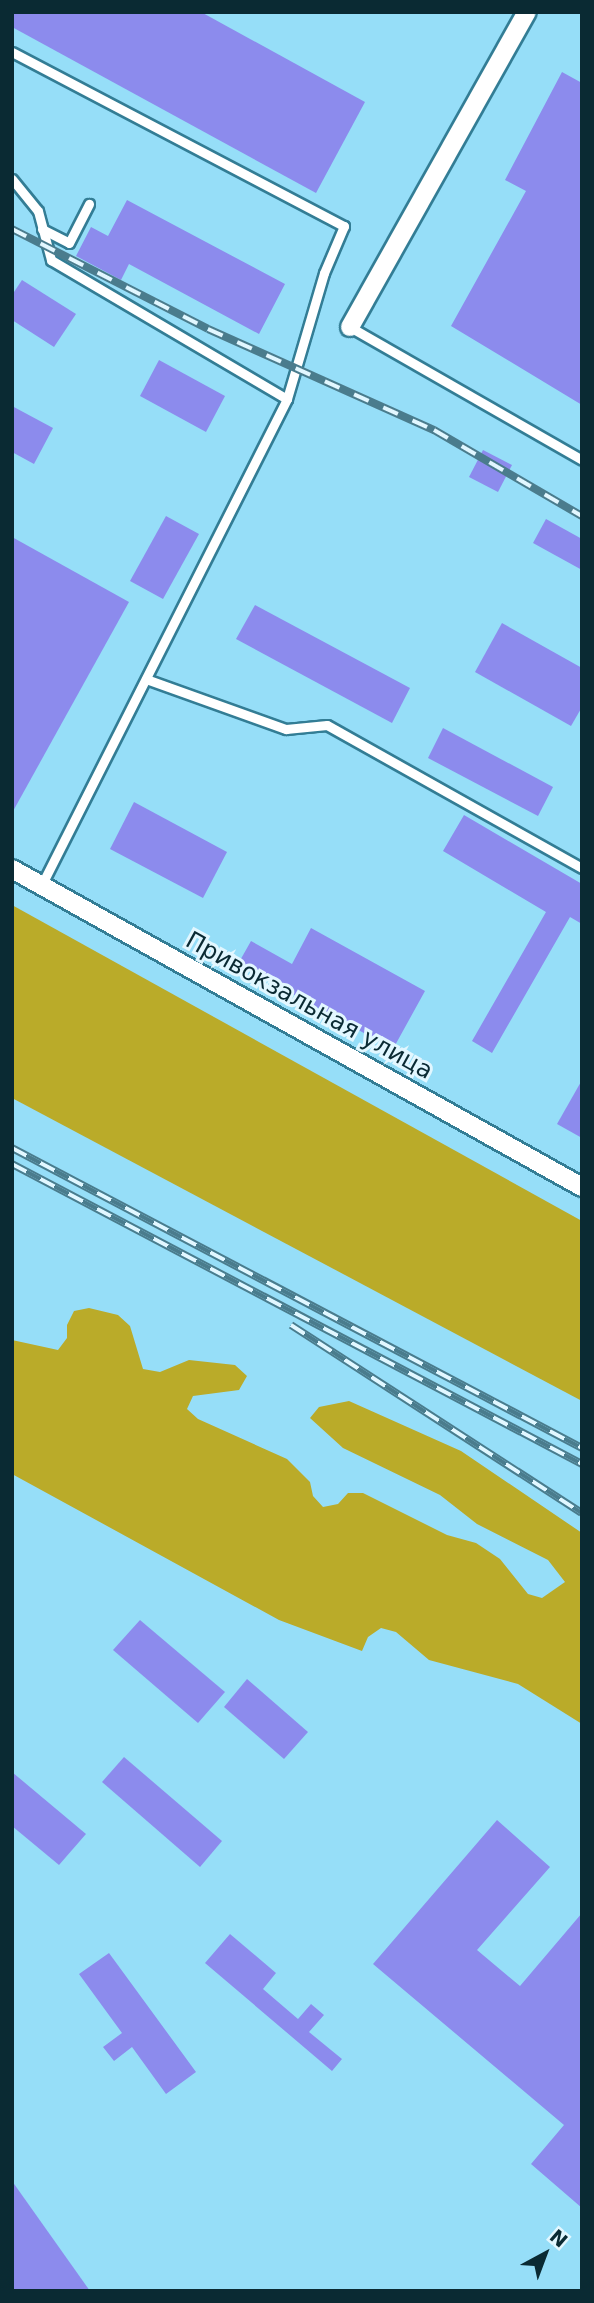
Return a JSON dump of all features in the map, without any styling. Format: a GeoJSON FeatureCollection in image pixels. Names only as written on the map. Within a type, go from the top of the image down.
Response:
{"type":"FeatureCollection","features":[{"type":"Feature","properties":{"kind":"street"},"geometry":{"type":"LineString","coordinates":[[350,327],[527,12]]}},
{"type":"Feature","properties":{"kind":"street","name":"Привокзальная улица"},"geometry":{"type":"LineString","coordinates":[[12,869],[582,1188]]}},
{"type":"Feature","properties":{"kind":"lane"},"geometry":{"type":"LineString","coordinates":[[12,52],[344,226],[324,274],[287,399],[42,884]]}},
{"type":"Feature","properties":{"kind":"lane"},"geometry":{"type":"LineString","coordinates":[[12,179],[37,211],[51,260],[287,399]]}},
{"type":"Feature","properties":{"kind":"lane"},"geometry":{"type":"LineString","coordinates":[[42,229],[69,243],[89,204]]}},
{"type":"Feature","properties":{"kind":"lane"},"geometry":{"type":"LineString","coordinates":[[350,327],[582,460]]}},
{"type":"Feature","properties":{"kind":"lane"},"geometry":{"type":"LineString","coordinates":[[146,679],[286,729],[327,725],[582,868]]}},
{"type":"Feature","properties":{"kind":"shaded area"},"geometry":{"type":"Polygon","coordinates":[[[12,905],[582,1221],[582,1401],[12,1098],[12,905]]]}},
{"type":"Feature","properties":{"kind":"shaded area"},"geometry":{"type":"Polygon","coordinates":[[[89,1308],[118,1315],[130,1326],[143,1369],[160,1372],[189,1360],[235,1365],[247,1376],[239,1390],[193,1396],[187,1409],[198,1419],[287,1459],[310,1482],[313,1496],[323,1507],[338,1504],[348,1493],[363,1493],[447,1535],[476,1543],[500,1559],[528,1594],[542,1598],[565,1582],[548,1560],[477,1524],[440,1495],[343,1448],[310,1418],[319,1407],[349,1401],[461,1451],[582,1533],[582,1724],[518,1684],[429,1660],[396,1632],[381,1628],[368,1637],[362,1651],[279,1620],[12,1474],[12,1340],[58,1350],[67,1338],[67,1325],[74,1311],[89,1308]]]}},
{"type":"Feature","properties":{"kind":"building"},"geometry":{"type":"Polygon","coordinates":[[[12,12],[201,12],[365,102],[316,193],[12,27],[12,12]]]}},
{"type":"Feature","properties":{"kind":"building"},"geometry":{"type":"Polygon","coordinates":[[[562,72],[582,83],[582,405],[451,326],[526,191],[505,180],[562,72]]]}},
{"type":"Feature","properties":{"kind":"building"},"geometry":{"type":"Polygon","coordinates":[[[127,200],[285,284],[259,334],[129,264],[121,280],[76,256],[91,227],[108,236],[127,200]]]}},
{"type":"Feature","properties":{"kind":"building"},"geometry":{"type":"Polygon","coordinates":[[[22,280],[76,314],[54,347],[12,320],[12,295],[22,280]]]}},
{"type":"Feature","properties":{"kind":"building"},"geometry":{"type":"Polygon","coordinates":[[[159,360],[225,396],[206,432],[140,396],[159,360]]]}},
{"type":"Feature","properties":{"kind":"building"},"geometry":{"type":"Polygon","coordinates":[[[12,406],[53,428],[34,464],[12,452],[12,406]]]}},
{"type":"Feature","properties":{"kind":"building"},"geometry":{"type":"Polygon","coordinates":[[[483,450],[512,465],[498,492],[469,477],[483,450]]]}},
{"type":"Feature","properties":{"kind":"building"},"geometry":{"type":"Polygon","coordinates":[[[166,516],[199,534],[163,599],[130,581],[166,516]]]}},
{"type":"Feature","properties":{"kind":"building"},"geometry":{"type":"Polygon","coordinates":[[[546,519],[582,539],[582,570],[533,543],[546,519]]]}},
{"type":"Feature","properties":{"kind":"building"},"geometry":{"type":"Polygon","coordinates":[[[12,537],[129,602],[12,813],[12,537]]]}},
{"type":"Feature","properties":{"kind":"building"},"geometry":{"type":"Polygon","coordinates":[[[255,605],[410,688],[392,723],[236,639],[255,605]]]}},
{"type":"Feature","properties":{"kind":"building"},"geometry":{"type":"Polygon","coordinates":[[[502,623],[582,668],[582,707],[571,726],[475,672],[502,623]]]}},
{"type":"Feature","properties":{"kind":"building"},"geometry":{"type":"Polygon","coordinates":[[[443,728],[553,787],[538,816],[428,758],[443,728]]]}},
{"type":"Feature","properties":{"kind":"building"},"geometry":{"type":"Polygon","coordinates":[[[134,802],[227,852],[203,898],[110,849],[134,802]]]}},
{"type":"Feature","properties":{"kind":"building"},"geometry":{"type":"Polygon","coordinates":[[[464,815],[582,884],[582,924],[570,917],[492,1053],[472,1041],[546,912],[443,851],[464,815]]]}},
{"type":"Feature","properties":{"kind":"building"},"geometry":{"type":"Polygon","coordinates":[[[311,928],[425,991],[393,1049],[238,964],[251,941],[292,964],[311,928]]]}},
{"type":"Feature","properties":{"kind":"building"},"geometry":{"type":"Polygon","coordinates":[[[582,1080],[582,1138],[557,1124],[582,1080]]]}},
{"type":"Feature","properties":{"kind":"building"},"geometry":{"type":"Polygon","coordinates":[[[140,1620],[225,1692],[198,1723],[113,1650],[140,1620]]]}},
{"type":"Feature","properties":{"kind":"building"},"geometry":{"type":"Polygon","coordinates":[[[247,1679],[308,1732],[284,1759],[224,1707],[247,1679]]]}},
{"type":"Feature","properties":{"kind":"building"},"geometry":{"type":"Polygon","coordinates":[[[124,1757],[222,1841],[200,1867],[102,1782],[124,1757]]]}},
{"type":"Feature","properties":{"kind":"building"},"geometry":{"type":"Polygon","coordinates":[[[12,1772],[86,1834],[59,1865],[12,1826],[12,1772]]]}},
{"type":"Feature","properties":{"kind":"building"},"geometry":{"type":"Polygon","coordinates":[[[497,1820],[550,1867],[477,1950],[520,1986],[582,1913],[582,2208],[531,2164],[564,2125],[373,1964],[497,1820]]]}},
{"type":"Feature","properties":{"kind":"building"},"geometry":{"type":"Polygon","coordinates":[[[230,1934],[276,1973],[263,1989],[298,2019],[311,2004],[324,2015],[309,2032],[342,2059],[332,2071],[205,1963],[230,1934]]]}},
{"type":"Feature","properties":{"kind":"building"},"geometry":{"type":"Polygon","coordinates":[[[109,1953],[196,2072],[166,2094],[132,2047],[114,2061],[103,2047],[122,2033],[79,1974],[109,1953]]]}},
{"type":"Feature","properties":{"kind":"building"},"geometry":{"type":"Polygon","coordinates":[[[12,2181],[90,2291],[12,2291],[12,2181]]]}},
{"type":"Feature","properties":{"kind":"railway"},"geometry":{"type":"LineString","coordinates":[[12,229],[208,329],[434,430],[582,516]]}},
{"type":"Feature","properties":{"kind":"railway"},"geometry":{"type":"LineString","coordinates":[[12,1148],[582,1448]]}},
{"type":"Feature","properties":{"kind":"railway"},"geometry":{"type":"LineString","coordinates":[[12,1164],[582,1464]]}},
{"type":"Feature","properties":{"kind":"railway"},"geometry":{"type":"LineString","coordinates":[[291,1325],[582,1513]]}}]}
